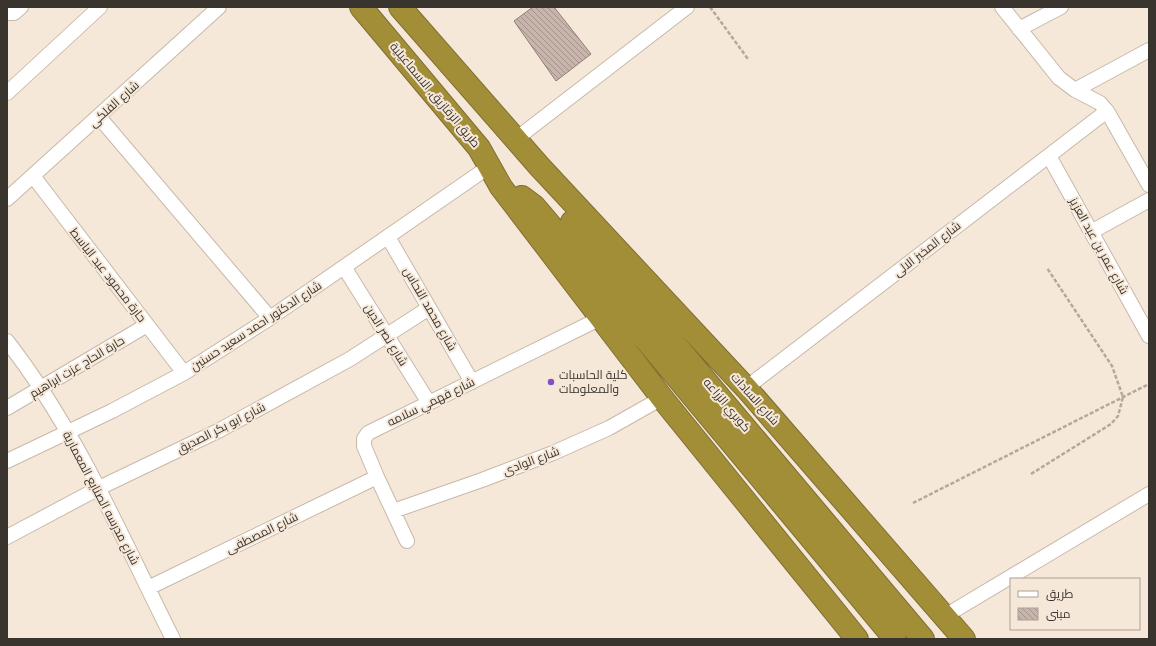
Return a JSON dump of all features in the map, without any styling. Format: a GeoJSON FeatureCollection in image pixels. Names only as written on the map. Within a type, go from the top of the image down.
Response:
{"type":"FeatureCollection","features":[{"type":"Feature","properties":{"kind":"highway","name":"طريق الزقازيق, الاسماعيلية"},"geometry":{"type":"LineString","coordinates":[[361,7],[479,148],[501,187]]}},
{"type":"Feature","properties":{"kind":"highway"},"geometry":{"type":"LineString","coordinates":[[400,7],[539,166]]}},
{"type":"Feature","properties":{"kind":"highway","name":"شارع السادات"},"geometry":{"type":"LineString","coordinates":[[539,166],[746,388],[964,639]]}},
{"type":"Feature","properties":{"kind":"highway","name":"كوبري الزراعه"},"geometry":{"type":"LineString","coordinates":[[539,166],[542,180],[548,194],[923,639]]}},
{"type":"Feature","properties":{"kind":"highway"},"geometry":{"type":"LineString","coordinates":[[501,187],[662,398],[857,639]]}},
{"type":"Feature","properties":{"kind":"highway","name":"كوبري الزراعه"},"geometry":{"type":"LineString","coordinates":[[501,187],[518,195],[534,206],[895,639]]}},
{"type":"Feature","properties":{"kind":"street"},"geometry":{"type":"LineString","coordinates":[[7,13],[14,13],[21,7]]}},
{"type":"Feature","properties":{"kind":"street"},"geometry":{"type":"LineString","coordinates":[[9,87],[100,7]]}},
{"type":"Feature","properties":{"kind":"street","name":"شارع الفلكى"},"geometry":{"type":"LineString","coordinates":[[7,199],[220,7]]}},
{"type":"Feature","properties":{"kind":"street"},"geometry":{"type":"LineString","coordinates":[[516,140],[687,7]]}},
{"type":"Feature","properties":{"kind":"street"},"geometry":{"type":"LineString","coordinates":[[1002,7],[1059,78],[1075,90],[1100,103],[1107,111],[1149,185]]}},
{"type":"Feature","properties":{"kind":"street"},"geometry":{"type":"LineString","coordinates":[[1019,29],[1061,7]]}},
{"type":"Feature","properties":{"kind":"street"},"geometry":{"type":"LineString","coordinates":[[1075,90],[1149,50]]}},
{"type":"Feature","properties":{"kind":"street","name":"شارع المخبز الالى"},"geometry":{"type":"LineString","coordinates":[[746,388],[1107,111]]}},
{"type":"Feature","properties":{"kind":"street"},"geometry":{"type":"LineString","coordinates":[[99,117],[270,318]]}},
{"type":"Feature","properties":{"kind":"street","name":"شارع عمر بن عبد العزيز"},"geometry":{"type":"LineString","coordinates":[[1049,156],[1149,336]]}},
{"type":"Feature","properties":{"kind":"street","name":"شارع الدكتور احمد سعيد حسنين"},"geometry":{"type":"LineString","coordinates":[[7,461],[112,411],[184,373],[270,318],[490,166]]}},
{"type":"Feature","properties":{"kind":"street","name":"حارة محمود عبد الباسط"},"geometry":{"type":"LineString","coordinates":[[33,176],[184,373]]}},
{"type":"Feature","properties":{"kind":"street"},"geometry":{"type":"LineString","coordinates":[[1091,232],[1149,200]]}},
{"type":"Feature","properties":{"kind":"street","name":"شارع محمد النحاس"},"geometry":{"type":"LineString","coordinates":[[388,237],[472,382]]}},
{"type":"Feature","properties":{"kind":"street","name":"شارع نصر الدين"},"geometry":{"type":"LineString","coordinates":[[344,267],[429,403]]}},
{"type":"Feature","properties":{"kind":"street","name":"شارع ابو بكر الصديق"},"geometry":{"type":"LineString","coordinates":[[7,537],[99,488],[218,431],[350,359],[429,308]]}},
{"type":"Feature","properties":{"kind":"street","name":"شارع فهمي سلامه"},"geometry":{"type":"LineString","coordinates":[[408,541],[377,477],[364,446],[363,442],[368,433],[601,318]]}},
{"type":"Feature","properties":{"kind":"street","name":"حارة الحاج عزت ابراهيم"},"geometry":{"type":"LineString","coordinates":[[7,408],[147,325]]}},
{"type":"Feature","properties":{"kind":"street","name":"شارع مدرسه الصنايع المعمارية"},"geometry":{"type":"LineString","coordinates":[[7,341],[41,388],[99,488],[173,639]]}},
{"type":"Feature","properties":{"kind":"street","name":"شارع الوادى"},"geometry":{"type":"LineString","coordinates":[[394,511],[553,453],[609,428],[662,398]]}},
{"type":"Feature","properties":{"kind":"street","name":"شارع المصطفى"},"geometry":{"type":"LineString","coordinates":[[148,588],[377,477]]}},
{"type":"Feature","properties":{"kind":"street"},"geometry":{"type":"LineString","coordinates":[[944,616],[1149,494]]}},
{"type":"Feature","properties":{"kind":"path"},"geometry":{"type":"LineString","coordinates":[[710,7],[748,59]]}},
{"type":"Feature","properties":{"kind":"path"},"geometry":{"type":"LineString","coordinates":[[1031,474],[1111,424],[1118,416],[1123,396],[1112,366],[1047,268]]}},
{"type":"Feature","properties":{"kind":"path"},"geometry":{"type":"LineString","coordinates":[[914,503],[1149,384]]}},
{"type":"Feature","properties":{"kind":"building"},"geometry":{"type":"Polygon","coordinates":[[[533,7],[554,7],[591,54],[556,81],[514,21],[533,7]]]}},
{"type":"Feature","properties":{"kind":"place","name":"كلية الحاسبات والمعلومات"},"geometry":{"type":"Point","coordinates":[551,382]}}]}
